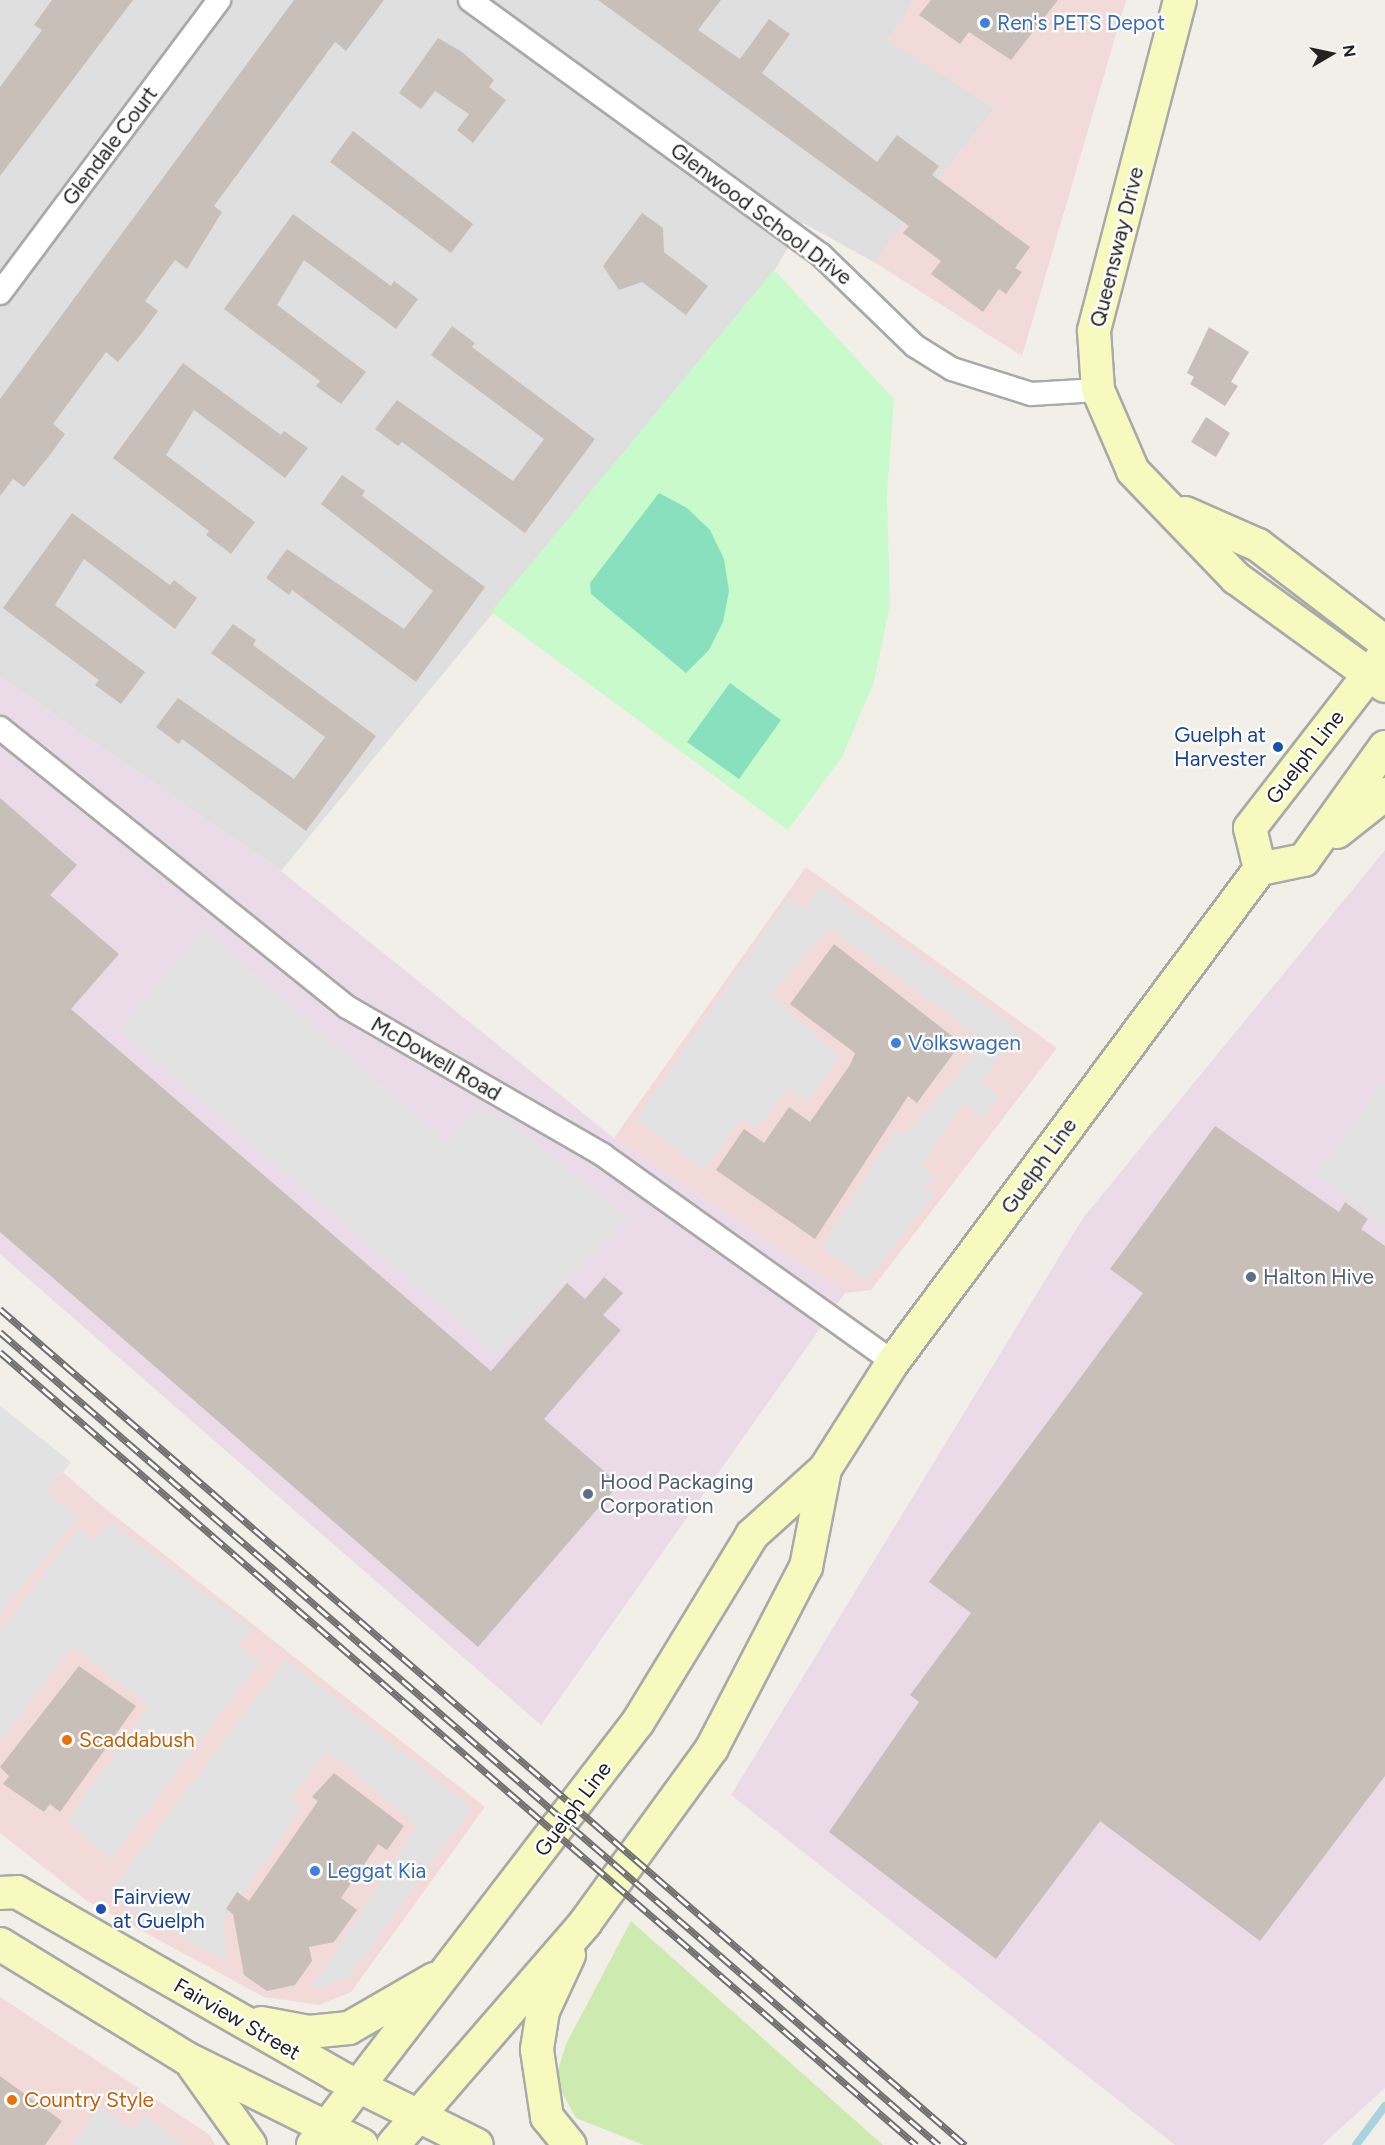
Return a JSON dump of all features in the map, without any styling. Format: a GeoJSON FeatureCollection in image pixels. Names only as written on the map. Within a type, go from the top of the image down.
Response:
{"type":"FeatureCollection","features":[{"type":"Feature","properties":{"kind":"main road","name":"Queensway Drive"},"geometry":{"type":"LineString","coordinates":[[1180,0],[1094,331],[1098,390],[1133,471],[1176,510],[1236,578],[1380,672]]}},
{"type":"Feature","properties":{"kind":"main road","name":"Queensway Drive"},"geometry":{"type":"LineString","coordinates":[[1176,510],[1258,545],[1385,642]]}},
{"type":"Feature","properties":{"kind":"main road","name":"Guelph Line"},"geometry":{"type":"LineString","coordinates":[[320,2136],[638,1722],[752,1535],[825,1469],[893,1362],[1260,869],[1250,828],[1380,672]]}},
{"type":"Feature","properties":{"kind":"main road"},"geometry":{"type":"LineString","coordinates":[[1304,860],[1385,747]]}},
{"type":"Feature","properties":{"kind":"main road"},"geometry":{"type":"LineString","coordinates":[[1260,869],[1304,860],[1385,794]]}},
{"type":"Feature","properties":{"kind":"main road","name":"Guelph Line"},"geometry":{"type":"LineString","coordinates":[[393,2145],[585,1923],[712,1748],[806,1567],[825,1469]]}},
{"type":"Feature","properties":{"kind":"main road","name":"Fairview Street"},"geometry":{"type":"LineString","coordinates":[[0,1893],[17,1892],[229,2015],[359,2087],[477,2145]]}},
{"type":"Feature","properties":{"kind":"main road"},"geometry":{"type":"LineString","coordinates":[[570,2145],[547,2117],[537,2050],[543,2011],[585,1923]]}},
{"type":"Feature","properties":{"kind":"main road"},"geometry":{"type":"LineString","coordinates":[[0,1944],[186,2058],[320,2136],[362,2145]]}},
{"type":"Feature","properties":{"kind":"main road"},"geometry":{"type":"LineString","coordinates":[[229,2015],[309,2032],[349,2028],[445,1972]]}},
{"type":"Feature","properties":{"kind":"main road"},"geometry":{"type":"LineString","coordinates":[[186,2058],[249,2145]]}},
{"type":"Feature","properties":{"kind":"street","name":"Glendale Court"},"geometry":{"type":"LineString","coordinates":[[0,293],[219,0]]}},
{"type":"Feature","properties":{"kind":"street","name":"Glenwood School Drive"},"geometry":{"type":"LineString","coordinates":[[470,0],[820,254],[915,346],[989,384],[1031,394],[1098,390]]}},
{"type":"Feature","properties":{"kind":"street","name":"McDowell Road"},"geometry":{"type":"LineString","coordinates":[[0,728],[347,1007],[603,1155],[893,1362]]}},
{"type":"Feature","properties":{"kind":"shaded area"},"geometry":{"type":"Polygon","coordinates":[[[0,0],[914,0],[888,40],[995,108],[874,262],[803,223],[774,271],[281,871],[0,677],[0,0]]]}},
{"type":"Feature","properties":{"kind":"shaded area"},"geometry":{"type":"Polygon","coordinates":[[[914,0],[1126,0],[1022,356],[874,262],[995,108],[887,40],[914,0]]]}},
{"type":"Feature","properties":{"kind":"shaded area"},"geometry":{"type":"Polygon","coordinates":[[[0,677],[281,871],[614,1138],[845,1293],[541,1725],[0,1254],[0,677]]]}},
{"type":"Feature","properties":{"kind":"shaded area"},"geometry":{"type":"Polygon","coordinates":[[[1385,850],[1385,2088],[1322,2145],[1175,2145],[731,1795],[1083,1218],[1385,850]]]}},
{"type":"Feature","properties":{"kind":"shaded area"},"geometry":{"type":"Polygon","coordinates":[[[806,867],[1057,1048],[871,1290],[845,1293],[614,1138],[806,867]]]}},
{"type":"Feature","properties":{"kind":"shaded area"},"geometry":{"type":"Polygon","coordinates":[[[820,885],[1020,1031],[981,1082],[999,1097],[983,1120],[964,1102],[922,1165],[936,1178],[923,1187],[935,1194],[866,1282],[822,1246],[894,1132],[905,1135],[970,1059],[974,1033],[829,928],[771,994],[839,1056],[808,1102],[789,1089],[757,1129],[742,1118],[705,1171],[636,1120],[787,898],[804,908],[820,885]]]}},
{"type":"Feature","properties":{"kind":"shaded area"},"geometry":{"type":"Polygon","coordinates":[[[203,929],[446,1142],[477,1108],[506,1118],[628,1218],[496,1354],[119,1030],[203,929]]]}},
{"type":"Feature","properties":{"kind":"shaded area"},"geometry":{"type":"Polygon","coordinates":[[[1385,1080],[1385,1226],[1316,1175],[1385,1080]]]}},
{"type":"Feature","properties":{"kind":"shaded area"},"geometry":{"type":"Polygon","coordinates":[[[0,1406],[71,1462],[47,1492],[78,1517],[0,1614],[0,1406]]]}},
{"type":"Feature","properties":{"kind":"shaded area"},"geometry":{"type":"Polygon","coordinates":[[[0,1417],[96,1501],[485,1807],[351,1992],[319,2005],[264,1997],[87,1901],[0,1833],[0,1417]]]}},
{"type":"Feature","properties":{"kind":"shaded area"},"geometry":{"type":"Polygon","coordinates":[[[110,1521],[252,1629],[239,1646],[260,1662],[111,1859],[67,1820],[149,1706],[72,1646],[0,1743],[0,1631],[78,1528],[95,1540],[110,1521]]]}},
{"type":"Feature","properties":{"kind":"shaded area"},"geometry":{"type":"Polygon","coordinates":[[[286,1659],[472,1808],[350,1976],[309,1991],[417,1827],[328,1751],[290,1798],[302,1807],[223,1922],[226,1962],[108,1894],[286,1659]]]}},
{"type":"Feature","properties":{"kind":"shaded area"},"geometry":{"type":"Polygon","coordinates":[[[0,1997],[210,2135],[215,2145],[0,2145],[0,1997]]]}},
{"type":"Feature","properties":{"kind":"shaded area"},"geometry":{"type":"Polygon","coordinates":[[[99,2106],[133,2130],[143,2114],[184,2145],[72,2145],[99,2106]]]}},
{"type":"Feature","properties":{"kind":"green space"},"geometry":{"type":"Polygon","coordinates":[[[774,270],[894,399],[887,495],[890,604],[874,682],[842,757],[788,830],[491,612],[774,270]]]}},
{"type":"Feature","properties":{"kind":"green space"},"geometry":{"type":"Polygon","coordinates":[[[659,493],[687,508],[710,530],[724,559],[729,591],[723,622],[709,650],[686,673],[591,594],[590,583],[659,493]]]}},
{"type":"Feature","properties":{"kind":"green space"},"geometry":{"type":"Polygon","coordinates":[[[730,683],[781,720],[739,779],[687,742],[730,683]]]}},
{"type":"Feature","properties":{"kind":"green space"},"geometry":{"type":"Polygon","coordinates":[[[631,1921],[883,2145],[644,2145],[576,2118],[555,2080],[566,2044],[631,1921]]]}},
{"type":"Feature","properties":{"kind":"building"},"geometry":{"type":"Polygon","coordinates":[[[52,0],[133,0],[0,176],[0,87],[42,30],[34,25],[52,0]]]}},
{"type":"Feature","properties":{"kind":"building"},"geometry":{"type":"Polygon","coordinates":[[[294,0],[384,0],[346,51],[335,42],[214,206],[222,212],[187,269],[175,260],[145,301],[158,311],[141,334],[118,362],[106,352],[53,424],[65,434],[50,455],[24,487],[13,479],[0,496],[0,399],[294,0]]]}},
{"type":"Feature","properties":{"kind":"building"},"geometry":{"type":"Polygon","coordinates":[[[598,0],[721,0],[698,30],[740,59],[769,19],[790,34],[762,73],[877,162],[897,135],[939,166],[932,175],[1030,247],[1015,268],[1022,272],[1006,294],[999,289],[983,312],[931,274],[941,261],[903,233],[909,226],[598,0]]]}},
{"type":"Feature","properties":{"kind":"building","name":"Ren's PETS Depot"},"geometry":{"type":"Polygon","coordinates":[[[931,0],[1058,0],[1011,60],[969,32],[960,44],[919,15],[931,0]]]}},
{"type":"Feature","properties":{"kind":"building"},"geometry":{"type":"Polygon","coordinates":[[[438,38],[462,52],[494,80],[489,87],[506,100],[473,143],[457,130],[469,114],[435,91],[421,109],[399,93],[438,38]]]}},
{"type":"Feature","properties":{"kind":"building"},"geometry":{"type":"Polygon","coordinates":[[[353,131],[473,224],[451,253],[330,162],[353,131]]]}},
{"type":"Feature","properties":{"kind":"building"},"geometry":{"type":"Polygon","coordinates":[[[642,213],[663,228],[664,252],[708,286],[686,315],[642,282],[619,290],[603,266],[642,213]]]}},
{"type":"Feature","properties":{"kind":"building"},"geometry":{"type":"Polygon","coordinates":[[[293,214],[391,286],[394,281],[418,299],[396,329],[304,260],[277,305],[366,372],[341,404],[316,386],[320,381],[224,309],[293,214]]]}},
{"type":"Feature","properties":{"kind":"building"},"geometry":{"type":"Polygon","coordinates":[[[452,326],[475,343],[472,347],[595,439],[525,533],[402,442],[398,446],[375,429],[397,400],[513,481],[544,439],[431,355],[452,326]]]}},
{"type":"Feature","properties":{"kind":"building"},"geometry":{"type":"Polygon","coordinates":[[[1209,327],[1249,352],[1231,382],[1238,386],[1225,406],[1190,384],[1194,377],[1187,373],[1209,327]]]}},
{"type":"Feature","properties":{"kind":"building"},"geometry":{"type":"Polygon","coordinates":[[[183,363],[281,435],[284,431],[308,448],[285,478],[194,410],[166,455],[255,522],[231,554],[206,535],[209,531],[113,458],[183,363]]]}},
{"type":"Feature","properties":{"kind":"building"},"geometry":{"type":"Polygon","coordinates":[[[1206,417],[1230,433],[1216,457],[1191,442],[1206,417]]]}},
{"type":"Feature","properties":{"kind":"building"},"geometry":{"type":"Polygon","coordinates":[[[342,475],[365,491],[362,496],[485,587],[416,682],[292,590],[289,595],[266,578],[287,549],[404,629],[433,591],[321,504],[342,475]]]}},
{"type":"Feature","properties":{"kind":"building"},"geometry":{"type":"Polygon","coordinates":[[[72,513],[170,585],[174,580],[197,598],[175,629],[84,559],[55,605],[145,672],[121,704],[95,685],[99,680],[3,608],[72,513]]]}},
{"type":"Feature","properties":{"kind":"building"},"geometry":{"type":"Polygon","coordinates":[[[233,624],[256,640],[253,645],[376,736],[306,831],[182,739],[179,744],[156,727],[178,698],[294,779],[325,737],[211,653],[233,624]]]}},
{"type":"Feature","properties":{"kind":"building"},"geometry":{"type":"Polygon","coordinates":[[[0,798],[77,865],[50,895],[119,954],[71,1009],[491,1371],[567,1283],[585,1299],[604,1277],[623,1293],[603,1315],[621,1330],[544,1419],[619,1484],[478,1647],[0,1232],[0,798]]]}},
{"type":"Feature","properties":{"kind":"building"},"geometry":{"type":"Polygon","coordinates":[[[834,944],[961,1043],[917,1103],[908,1096],[815,1239],[716,1170],[744,1129],[764,1143],[789,1107],[810,1122],[850,1065],[855,1053],[790,1004],[834,944]]]}},
{"type":"Feature","properties":{"kind":"building"},"geometry":{"type":"Polygon","coordinates":[[[1215,1126],[1339,1212],[1345,1202],[1368,1219],[1361,1229],[1385,1246],[1385,1776],[1260,1941],[1100,1821],[996,1959],[829,1832],[919,1702],[910,1695],[971,1613],[929,1582],[1143,1293],[1110,1269],[1215,1126]]]}},
{"type":"Feature","properties":{"kind":"building","name":"Scaddabush"},"geometry":{"type":"Polygon","coordinates":[[[79,1666],[136,1706],[60,1812],[50,1804],[44,1812],[3,1784],[9,1776],[0,1767],[79,1666]]]}},
{"type":"Feature","properties":{"kind":"building","name":"Leggat Kia"},"geometry":{"type":"Polygon","coordinates":[[[334,1773],[404,1826],[387,1850],[378,1844],[341,1898],[357,1910],[334,1942],[309,1947],[312,1961],[295,1985],[267,1991],[244,1975],[233,1914],[226,1909],[237,1892],[249,1901],[318,1801],[312,1797],[334,1773]]]}},
{"type":"Feature","properties":{"kind":"building"},"geometry":{"type":"Polygon","coordinates":[[[0,2076],[62,2121],[45,2145],[0,2145],[0,2076]]]}},
{"type":"Feature","properties":{"kind":"waterway"},"geometry":{"type":"LineString","coordinates":[[1356,2145],[1385,2106]]}},
{"type":"Feature","properties":{"kind":"railway"},"geometry":{"type":"LineString","coordinates":[[0,1309],[965,2145]]}},
{"type":"Feature","properties":{"kind":"railway"},"geometry":{"type":"LineString","coordinates":[[0,1332],[939,2145]]}},
{"type":"Feature","properties":{"kind":"railway"},"geometry":{"type":"LineString","coordinates":[[0,1352],[916,2145]]}},
{"type":"Feature","properties":{"kind":"place","name":"Ren's PETS Depot"},"geometry":{"type":"Point","coordinates":[985,23]}},
{"type":"Feature","properties":{"kind":"place","name":"Guelph at Harvester"},"geometry":{"type":"Point","coordinates":[1278,747]}},
{"type":"Feature","properties":{"kind":"place","name":"Volkswagen"},"geometry":{"type":"Point","coordinates":[896,1043]}},
{"type":"Feature","properties":{"kind":"place","name":"Halton Hive"},"geometry":{"type":"Point","coordinates":[1251,1277]}},
{"type":"Feature","properties":{"kind":"place","name":"Hood Packaging Corporation"},"geometry":{"type":"Point","coordinates":[588,1494]}},
{"type":"Feature","properties":{"kind":"place","name":"Scaddabush"},"geometry":{"type":"Point","coordinates":[67,1740]}},
{"type":"Feature","properties":{"kind":"place","name":"Leggat Kia"},"geometry":{"type":"Point","coordinates":[315,1871]}},
{"type":"Feature","properties":{"kind":"place","name":"Fairview at Guelph"},"geometry":{"type":"Point","coordinates":[101,1909]}},
{"type":"Feature","properties":{"kind":"place","name":"Country Style"},"geometry":{"type":"Point","coordinates":[12,2100]}}]}
